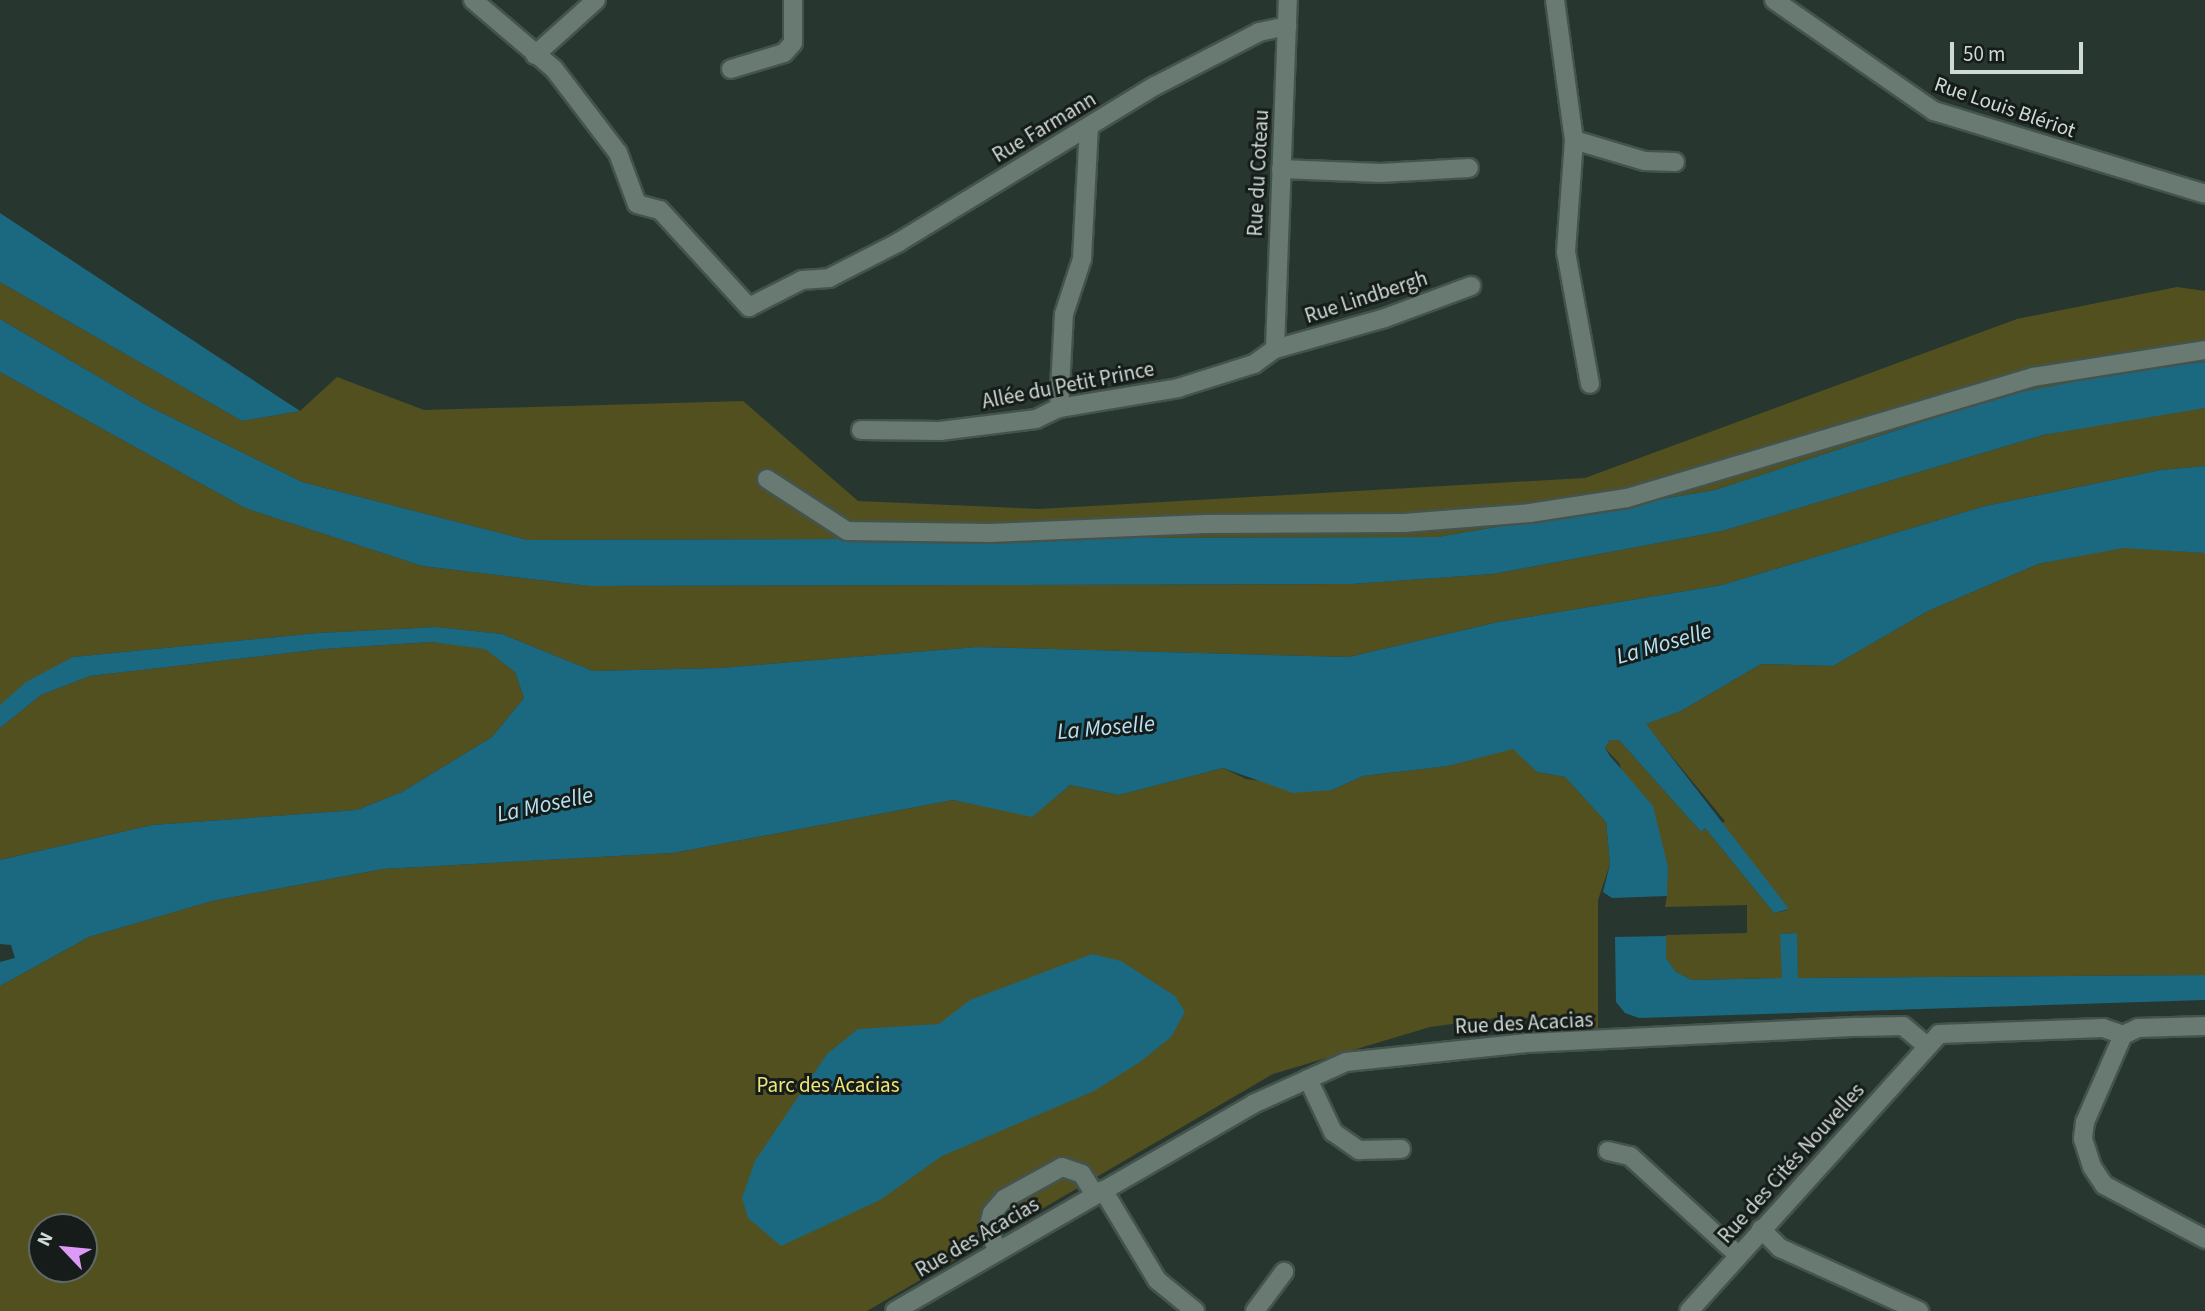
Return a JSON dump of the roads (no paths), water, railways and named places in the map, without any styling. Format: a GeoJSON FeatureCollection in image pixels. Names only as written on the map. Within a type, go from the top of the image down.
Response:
{"type":"FeatureCollection","features":[{"type":"Feature","properties":{"kind":"street"},"geometry":{"type":"LineString","coordinates":[[473,0],[535,54],[596,0]]}},
{"type":"Feature","properties":{"kind":"street"},"geometry":{"type":"LineString","coordinates":[[731,69],[784,53],[793,43],[793,0]]}},
{"type":"Feature","properties":{"kind":"street","name":"Rue du Coteau"},"geometry":{"type":"LineString","coordinates":[[1275,349],[1289,0]]}},
{"type":"Feature","properties":{"kind":"street"},"geometry":{"type":"LineString","coordinates":[[1555,0],[1574,140],[1566,252],[1590,384]]}},
{"type":"Feature","properties":{"kind":"street","name":"Rue Louis Blériot"},"geometry":{"type":"LineString","coordinates":[[1774,0],[1934,111],[2205,194]]}},
{"type":"Feature","properties":{"kind":"street","name":"Rue Farmann"},"geometry":{"type":"LineString","coordinates":[[535,54],[579,98],[618,153],[637,204],[660,210],[749,307],[803,280],[829,278],[899,242],[1089,127],[1259,32],[1287,26]]}},
{"type":"Feature","properties":{"kind":"street"},"geometry":{"type":"LineString","coordinates":[[1059,408],[1064,314],[1082,260],[1089,127]]}},
{"type":"Feature","properties":{"kind":"street"},"geometry":{"type":"LineString","coordinates":[[1574,140],[1645,161],[1675,162]]}},
{"type":"Feature","properties":{"kind":"street"},"geometry":{"type":"LineString","coordinates":[[1281,169],[1381,173],[1469,168]]}},
{"type":"Feature","properties":{"kind":"street","name":"Rue Lindbergh"},"geometry":{"type":"LineString","coordinates":[[1275,349],[1385,318],[1471,286]]}},
{"type":"Feature","properties":{"kind":"street","name":"Allée du Petit Prince"},"geometry":{"type":"LineString","coordinates":[[861,430],[940,431],[1036,419],[1059,408],[1178,388],[1255,364],[1275,349]]}},
{"type":"Feature","properties":{"kind":"street"},"geometry":{"type":"LineString","coordinates":[[767,479],[847,531],[990,533],[1205,524],[1404,523],[1530,513],[1627,498],[2033,377],[2205,350]]}},
{"type":"Feature","properties":{"kind":"street"},"geometry":{"type":"LineString","coordinates":[[2205,1026],[2138,1028],[2123,1035],[2085,1122],[2086,1153],[2105,1185],[2205,1238]]}},
{"type":"Feature","properties":{"kind":"street","name":"Rue des Acacias"},"geometry":{"type":"LineString","coordinates":[[895,1311],[1253,1104],[1346,1062],[1429,1051],[1858,1027],[1903,1027],[1927,1046]]}},
{"type":"Feature","properties":{"kind":"street"},"geometry":{"type":"LineString","coordinates":[[1927,1046],[1939,1034],[1957,1031],[2103,1028],[2123,1035]]}},
{"type":"Feature","properties":{"kind":"street","name":"Rue des Cités Nouvelles"},"geometry":{"type":"LineString","coordinates":[[1689,1311],[1927,1046]]}},
{"type":"Feature","properties":{"kind":"street"},"geometry":{"type":"LineString","coordinates":[[1308,1079],[1333,1132],[1359,1150],[1401,1149]]}},
{"type":"Feature","properties":{"kind":"street"},"geometry":{"type":"LineString","coordinates":[[1608,1152],[1630,1156],[1738,1255]]}},
{"type":"Feature","properties":{"kind":"street"},"geometry":{"type":"LineString","coordinates":[[998,1251],[988,1230],[992,1213],[1004,1199],[1062,1167],[1082,1174],[1099,1192],[1157,1280],[1195,1311]]}},
{"type":"Feature","properties":{"kind":"street"},"geometry":{"type":"LineString","coordinates":[[1761,1229],[1780,1248],[1919,1311]]}},
{"type":"Feature","properties":{"kind":"street"},"geometry":{"type":"LineString","coordinates":[[1255,1311],[1284,1272]]}},
{"type":"Feature","properties":{"kind":"water"},"geometry":{"type":"Polygon","coordinates":[[[0,213],[300,411],[242,421],[0,282],[0,213]]]}},
{"type":"Feature","properties":{"kind":"water"},"geometry":{"type":"Polygon","coordinates":[[[0,319],[148,406],[302,482],[527,540],[1437,537],[1715,490],[2001,396],[2132,371],[2205,362],[2205,408],[2043,435],[1722,531],[1493,574],[1352,584],[589,586],[422,566],[245,508],[0,372],[0,319]]]}},
{"type":"Feature","properties":{"kind":"water","name":"La Moselle"},"geometry":{"type":"Polygon","coordinates":[[[2205,466],[2205,553],[2123,548],[2038,564],[1928,611],[1833,666],[1761,664],[1681,711],[1646,724],[1789,909],[1774,913],[1705,828],[1701,832],[1619,740],[1610,740],[1605,748],[1610,756],[1653,806],[1668,867],[1667,896],[1612,898],[1603,892],[1610,864],[1606,822],[1565,777],[1537,772],[1513,749],[1448,766],[1363,776],[1332,790],[1293,793],[1223,768],[1119,795],[1070,785],[1032,817],[953,800],[673,853],[383,869],[212,901],[89,937],[0,986],[0,962],[15,958],[11,945],[0,944],[0,860],[152,825],[357,810],[402,792],[492,737],[524,698],[515,672],[485,649],[431,642],[324,649],[90,676],[41,695],[0,728],[0,705],[26,682],[73,657],[318,633],[437,627],[502,634],[593,671],[720,668],[977,647],[1349,657],[1498,622],[1722,585],[1985,506],[2161,470],[2205,466]]]}},
{"type":"Feature","properties":{"kind":"water"},"geometry":{"type":"Polygon","coordinates":[[[1797,933],[1798,978],[2205,975],[2205,1000],[1639,1018],[1625,1013],[1616,1002],[1615,937],[1666,936],[1666,958],[1676,972],[1692,980],[1782,978],[1780,934],[1797,933]]]}},
{"type":"Feature","properties":{"kind":"water"},"geometry":{"type":"Polygon","coordinates":[[[1092,954],[1121,961],[1175,996],[1185,1012],[1171,1037],[1140,1062],[1094,1091],[942,1156],[880,1200],[781,1246],[748,1218],[742,1198],[755,1161],[827,1054],[858,1029],[939,1024],[970,1000],[1092,954]]]}},
{"type":"Feature","properties":{"kind":"park label","name":"Parc des Acacias"},"geometry":{"type":"Point","coordinates":[828,1085]}}]}
